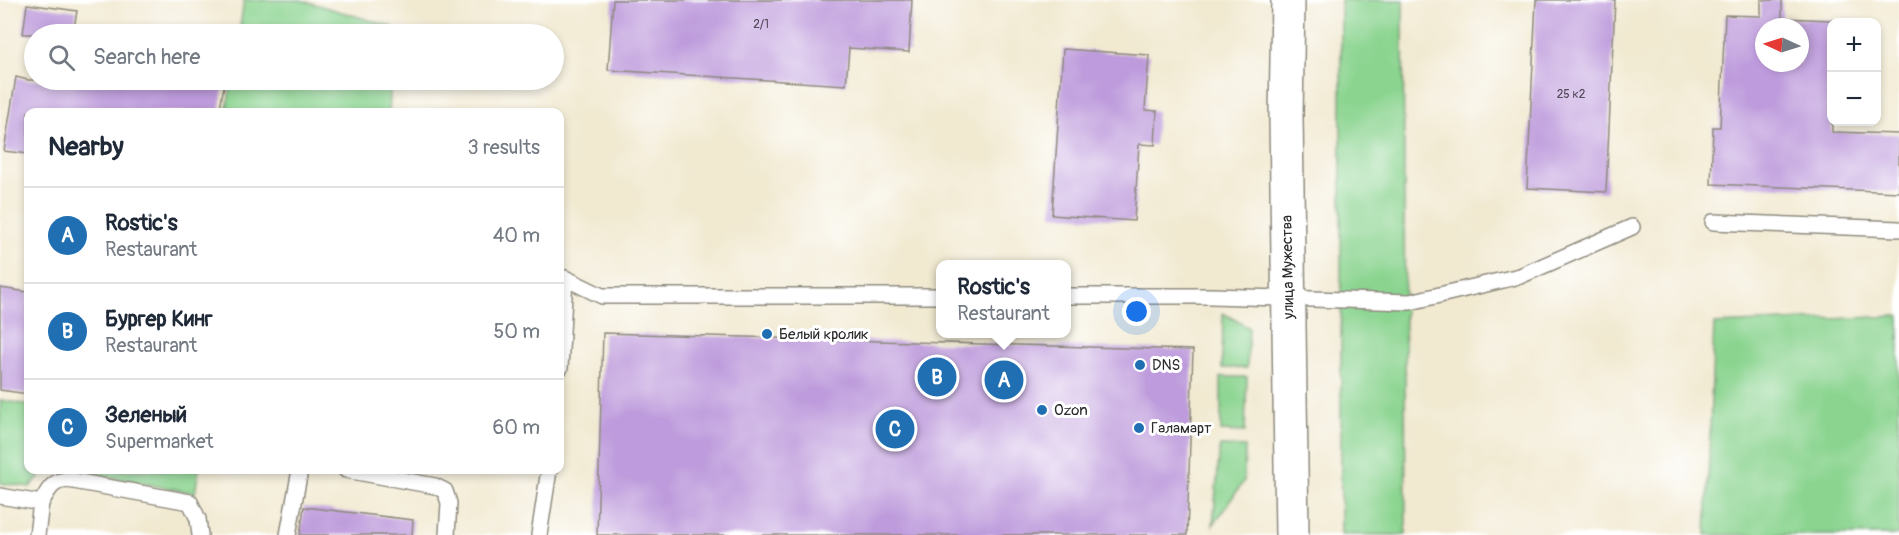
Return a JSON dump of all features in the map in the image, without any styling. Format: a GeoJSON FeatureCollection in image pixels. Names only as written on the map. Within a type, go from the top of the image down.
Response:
{"type":"FeatureCollection","features":[{"type":"Feature","properties":{"kind":"main road","name":"улица Мужества"},"geometry":{"type":"LineString","coordinates":[[1288,0],[1286,117],[1292,535]]}},
{"type":"Feature","properties":{"kind":"lane"},"geometry":{"type":"LineString","coordinates":[[1713,222],[1899,229]]}},
{"type":"Feature","properties":{"kind":"lane"},"geometry":{"type":"LineString","coordinates":[[1071,296],[1289,298],[1410,302],[1520,276],[1632,227]]}},
{"type":"Feature","properties":{"kind":"lane"},"geometry":{"type":"LineString","coordinates":[[564,296],[565,278],[602,296],[936,296]]}},
{"type":"Feature","properties":{"kind":"lane"},"geometry":{"type":"LineString","coordinates":[[288,535],[299,474]]}},
{"type":"Feature","properties":{"kind":"lane"},"geometry":{"type":"LineString","coordinates":[[368,474],[435,486],[445,491],[449,503],[447,535]]}},
{"type":"Feature","properties":{"kind":"lane"},"geometry":{"type":"LineString","coordinates":[[539,535],[548,474]]}},
{"type":"Feature","properties":{"kind":"lane"},"geometry":{"type":"LineString","coordinates":[[37,535],[41,503],[54,483],[60,480],[190,502],[198,519],[200,535]]}},
{"type":"Feature","properties":{"kind":"lane"},"geometry":{"type":"LineString","coordinates":[[0,496],[41,503]]}},
{"type":"Feature","properties":{"kind":"green space"},"geometry":{"type":"Polygon","coordinates":[[[244,0],[301,0],[383,24],[240,24],[244,0]]]}},
{"type":"Feature","properties":{"kind":"green space"},"geometry":{"type":"Polygon","coordinates":[[[1341,0],[1403,0],[1406,535],[1341,535],[1341,0]]]}},
{"type":"Feature","properties":{"kind":"green space"},"geometry":{"type":"Polygon","coordinates":[[[230,90],[390,90],[389,108],[227,108],[230,90]]]}},
{"type":"Feature","properties":{"kind":"green space"},"geometry":{"type":"Polygon","coordinates":[[[1223,313],[1249,328],[1247,368],[1222,368],[1223,313]]]}},
{"type":"Feature","properties":{"kind":"green space"},"geometry":{"type":"Polygon","coordinates":[[[1899,316],[1899,535],[1706,535],[1714,324],[1899,316]]]}},
{"type":"Feature","properties":{"kind":"green space"},"geometry":{"type":"Polygon","coordinates":[[[1221,377],[1247,377],[1245,432],[1221,431],[1221,377]]]}},
{"type":"Feature","properties":{"kind":"green space"},"geometry":{"type":"Polygon","coordinates":[[[0,400],[24,404],[24,474],[41,474],[30,487],[0,483],[0,400]]]}},
{"type":"Feature","properties":{"kind":"green space"},"geometry":{"type":"Polygon","coordinates":[[[1220,446],[1245,447],[1244,481],[1213,525],[1220,446]]]}},
{"type":"Feature","properties":{"kind":"green space"},"geometry":{"type":"Polygon","coordinates":[[[93,474],[198,474],[195,493],[93,474]]]}},
{"type":"Feature","properties":{"kind":"building"},"geometry":{"type":"Polygon","coordinates":[[[613,0],[912,0],[909,52],[849,48],[846,85],[608,70],[613,0]]]}},
{"type":"Feature","properties":{"kind":"building"},"geometry":{"type":"Polygon","coordinates":[[[1536,0],[1615,0],[1606,192],[1527,188],[1536,0]]]}},
{"type":"Feature","properties":{"kind":"building"},"geometry":{"type":"Polygon","coordinates":[[[1761,0],[1782,0],[1782,18],[1755,18],[1755,72],[1809,72],[1809,19],[1827,20],[1827,126],[1832,126],[1832,132],[1899,134],[1899,192],[1711,184],[1713,127],[1720,127],[1725,15],[1761,16],[1761,0]]]}},
{"type":"Feature","properties":{"kind":"building"},"geometry":{"type":"Polygon","coordinates":[[[27,4],[77,11],[75,24],[24,24],[27,4]]]}},
{"type":"Feature","properties":{"kind":"building"},"geometry":{"type":"Polygon","coordinates":[[[1063,49],[1149,55],[1145,110],[1157,111],[1155,145],[1139,144],[1134,221],[1052,215],[1063,49]]]}},
{"type":"Feature","properties":{"kind":"building"},"geometry":{"type":"Polygon","coordinates":[[[16,77],[24,79],[24,90],[223,90],[220,108],[24,108],[24,154],[4,151],[16,77]]]}},
{"type":"Feature","properties":{"kind":"building"},"geometry":{"type":"Polygon","coordinates":[[[0,288],[24,291],[24,393],[0,390],[0,288]]]}},
{"type":"Feature","properties":{"kind":"building"},"geometry":{"type":"Polygon","coordinates":[[[603,333],[1193,350],[1187,535],[597,535],[603,333]]]}},
{"type":"Feature","properties":{"kind":"building"},"geometry":{"type":"Polygon","coordinates":[[[304,507],[413,520],[412,535],[300,535],[304,507]]]}},
{"type":"Feature","properties":{"kind":"place","name":"Белый кролик"},"geometry":{"type":"Point","coordinates":[767,334]}},
{"type":"Feature","properties":{"kind":"place","name":"DNS"},"geometry":{"type":"Point","coordinates":[1140,365]}},
{"type":"Feature","properties":{"kind":"place","name":"Бургер Кинг"},"geometry":{"type":"Point","coordinates":[937,377]}},
{"type":"Feature","properties":{"kind":"place","name":"Rostic's"},"geometry":{"type":"Point","coordinates":[1004,380]}},
{"type":"Feature","properties":{"kind":"place","name":"Ozon"},"geometry":{"type":"Point","coordinates":[1042,410]}},
{"type":"Feature","properties":{"kind":"place","name":"Галамарт"},"geometry":{"type":"Point","coordinates":[1139,428]}},
{"type":"Feature","properties":{"kind":"place","name":"Зеленый"},"geometry":{"type":"Point","coordinates":[895,429]}}]}
